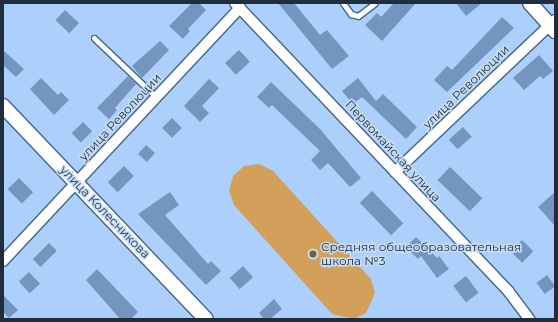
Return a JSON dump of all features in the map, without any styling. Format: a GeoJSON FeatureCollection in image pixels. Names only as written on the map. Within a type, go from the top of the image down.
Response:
{"type":"FeatureCollection","features":[{"type":"Feature","properties":{"kind":"street"},"geometry":{"type":"LineString","coordinates":[[530,3],[553,25]]}},
{"type":"Feature","properties":{"kind":"street","name":"улица Революции"},"geometry":{"type":"LineString","coordinates":[[3,261],[156,98],[238,6]]}},
{"type":"Feature","properties":{"kind":"street","name":"Первомайская улица"},"geometry":{"type":"LineString","coordinates":[[238,6],[509,292],[528,319]]}},
{"type":"Feature","properties":{"kind":"street","name":"улица Революции"},"geometry":{"type":"LineString","coordinates":[[395,172],[553,25]]}},
{"type":"Feature","properties":{"kind":"street","name":"улица Колесникова"},"geometry":{"type":"LineString","coordinates":[[3,106],[206,319]]}},
{"type":"Feature","properties":{"kind":"lane"},"geometry":{"type":"LineString","coordinates":[[343,3],[351,14],[358,16],[375,3]]}},
{"type":"Feature","properties":{"kind":"lane"},"geometry":{"type":"LineString","coordinates":[[94,38],[156,98]]}},
{"type":"Feature","properties":{"kind":"shaded area","name":"Средняя общеобразовательная школа №3"},"geometry":{"type":"Polygon","coordinates":[[[259,164],[273,171],[371,279],[375,293],[366,313],[354,319],[332,314],[234,205],[229,191],[233,176],[244,166],[259,164]]]}},
{"type":"Feature","properties":{"kind":"building"},"geometry":{"type":"Polygon","coordinates":[[[192,3],[199,3],[206,10],[188,29],[190,31],[183,39],[169,26],[192,3]]]}},
{"type":"Feature","properties":{"kind":"building"},"geometry":{"type":"Polygon","coordinates":[[[278,3],[294,3],[320,35],[327,30],[349,56],[332,69],[278,3]]]}},
{"type":"Feature","properties":{"kind":"building"},"geometry":{"type":"Polygon","coordinates":[[[394,3],[416,3],[382,41],[365,25],[377,13],[381,17],[394,3]]]}},
{"type":"Feature","properties":{"kind":"building"},"geometry":{"type":"Polygon","coordinates":[[[456,3],[482,3],[466,16],[456,3]]]}},
{"type":"Feature","properties":{"kind":"building"},"geometry":{"type":"Polygon","coordinates":[[[65,10],[79,23],[69,33],[55,20],[65,10]]]}},
{"type":"Feature","properties":{"kind":"building"},"geometry":{"type":"Polygon","coordinates":[[[502,17],[514,28],[447,92],[434,80],[447,66],[452,70],[502,17]]]}},
{"type":"Feature","properties":{"kind":"building"},"geometry":{"type":"Polygon","coordinates":[[[160,41],[169,50],[142,78],[132,66],[160,41]]]}},
{"type":"Feature","properties":{"kind":"building"},"geometry":{"type":"Polygon","coordinates":[[[3,50],[24,69],[16,77],[3,65],[3,50]]]}},
{"type":"Feature","properties":{"kind":"building"},"geometry":{"type":"Polygon","coordinates":[[[239,50],[250,62],[236,75],[225,63],[239,50]]]}},
{"type":"Feature","properties":{"kind":"building"},"geometry":{"type":"Polygon","coordinates":[[[539,55],[553,71],[543,79],[540,76],[524,90],[513,78],[539,55]]]}},
{"type":"Feature","properties":{"kind":"building"},"geometry":{"type":"Polygon","coordinates":[[[128,76],[136,84],[115,108],[117,110],[109,119],[97,108],[128,76]]]}},
{"type":"Feature","properties":{"kind":"building"},"geometry":{"type":"Polygon","coordinates":[[[41,78],[58,95],[61,92],[69,100],[54,115],[30,89],[41,78]]]}},
{"type":"Feature","properties":{"kind":"building"},"geometry":{"type":"Polygon","coordinates":[[[358,78],[376,101],[383,94],[417,127],[406,139],[362,97],[353,104],[342,91],[358,78]]]}},
{"type":"Feature","properties":{"kind":"building"},"geometry":{"type":"Polygon","coordinates":[[[209,79],[219,88],[202,106],[209,113],[200,122],[184,106],[209,79]]]}},
{"type":"Feature","properties":{"kind":"building"},"geometry":{"type":"Polygon","coordinates":[[[271,82],[320,129],[361,178],[350,187],[328,163],[320,170],[311,160],[320,151],[272,105],[269,108],[257,97],[271,82]]]}},
{"type":"Feature","properties":{"kind":"building"},"geometry":{"type":"Polygon","coordinates":[[[172,118],[182,128],[172,138],[162,128],[172,118]]]}},
{"type":"Feature","properties":{"kind":"building"},"geometry":{"type":"Polygon","coordinates":[[[83,122],[92,131],[81,143],[72,133],[83,122]]]}},
{"type":"Feature","properties":{"kind":"building"},"geometry":{"type":"Polygon","coordinates":[[[463,127],[472,137],[458,149],[449,140],[463,127]]]}},
{"type":"Feature","properties":{"kind":"building"},"geometry":{"type":"Polygon","coordinates":[[[146,145],[155,153],[147,162],[138,154],[146,145]]]}},
{"type":"Feature","properties":{"kind":"building"},"geometry":{"type":"Polygon","coordinates":[[[124,166],[134,176],[118,192],[108,182],[124,166]]]}},
{"type":"Feature","properties":{"kind":"building"},"geometry":{"type":"Polygon","coordinates":[[[450,167],[482,198],[470,211],[437,180],[450,167]]]}},
{"type":"Feature","properties":{"kind":"building"},"geometry":{"type":"Polygon","coordinates":[[[19,178],[33,192],[22,203],[8,189],[19,178]]]}},
{"type":"Feature","properties":{"kind":"building"},"geometry":{"type":"Polygon","coordinates":[[[372,191],[403,223],[391,235],[360,203],[372,191]]]}},
{"type":"Feature","properties":{"kind":"building"},"geometry":{"type":"Polygon","coordinates":[[[170,192],[179,205],[165,215],[208,264],[211,261],[221,271],[206,285],[138,214],[170,192]]]}},
{"type":"Feature","properties":{"kind":"building"},"geometry":{"type":"Polygon","coordinates":[[[555,192],[555,226],[538,207],[555,192]]]}},
{"type":"Feature","properties":{"kind":"building"},"geometry":{"type":"Polygon","coordinates":[[[416,237],[437,258],[439,256],[449,269],[437,278],[421,256],[418,259],[406,247],[416,237]]]}},
{"type":"Feature","properties":{"kind":"building"},"geometry":{"type":"Polygon","coordinates":[[[522,240],[533,251],[522,263],[511,251],[522,240]]]}},
{"type":"Feature","properties":{"kind":"building"},"geometry":{"type":"Polygon","coordinates":[[[49,243],[57,251],[41,267],[33,259],[49,243]]]}},
{"type":"Feature","properties":{"kind":"building"},"geometry":{"type":"Polygon","coordinates":[[[243,266],[253,277],[240,289],[230,278],[243,266]]]}},
{"type":"Feature","properties":{"kind":"building"},"geometry":{"type":"Polygon","coordinates":[[[97,269],[138,312],[131,319],[120,319],[86,280],[97,269]]]}},
{"type":"Feature","properties":{"kind":"building"},"geometry":{"type":"Polygon","coordinates":[[[29,272],[40,284],[30,293],[19,282],[29,272]]]}},
{"type":"Feature","properties":{"kind":"building"},"geometry":{"type":"Polygon","coordinates":[[[547,275],[555,286],[545,294],[536,283],[547,275]]]}},
{"type":"Feature","properties":{"kind":"building"},"geometry":{"type":"Polygon","coordinates":[[[466,276],[479,293],[466,302],[453,286],[466,276]]]}},
{"type":"Feature","properties":{"kind":"building"},"geometry":{"type":"Polygon","coordinates":[[[3,295],[18,310],[9,318],[3,312],[3,295]]]}},
{"type":"Feature","properties":{"kind":"building"},"geometry":{"type":"Polygon","coordinates":[[[274,299],[282,309],[270,319],[264,319],[259,313],[274,299]]]}},
{"type":"Feature","properties":{"kind":"place","name":"Средняя общеобразовательная школа №3"},"geometry":{"type":"Point","coordinates":[313,254]}}]}
